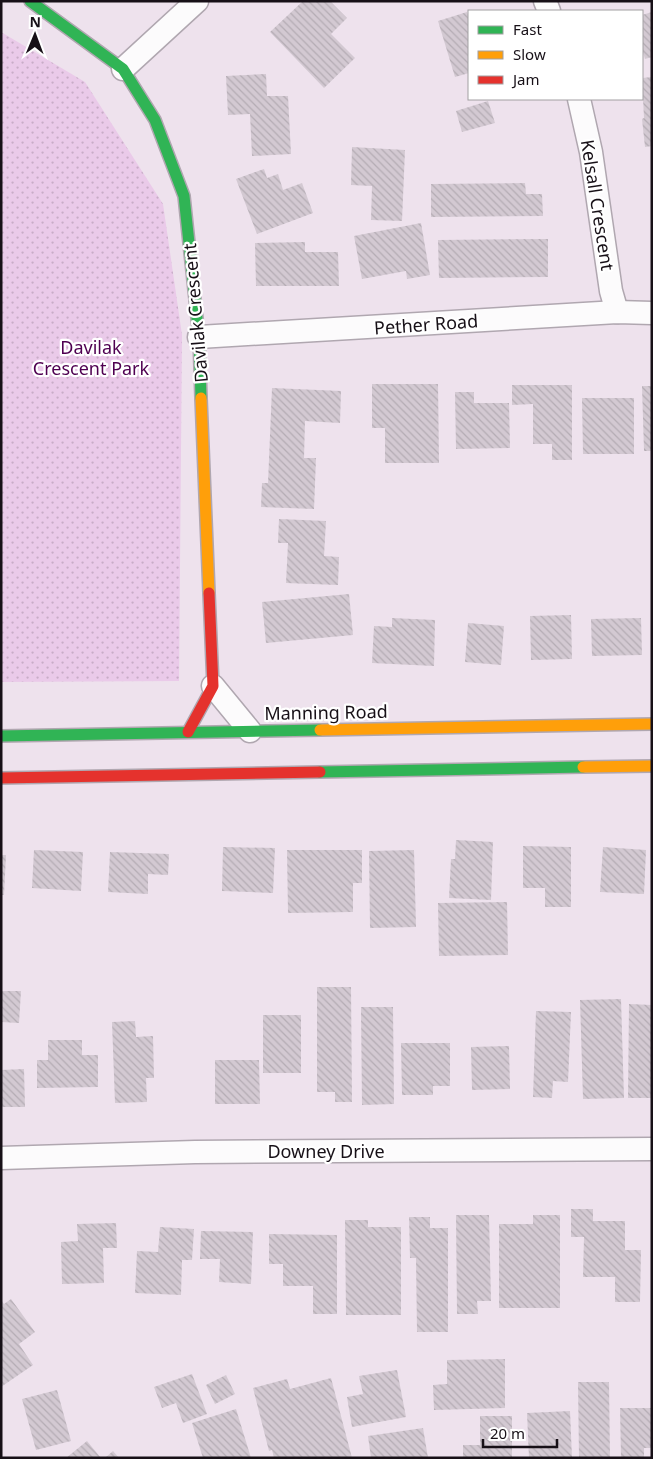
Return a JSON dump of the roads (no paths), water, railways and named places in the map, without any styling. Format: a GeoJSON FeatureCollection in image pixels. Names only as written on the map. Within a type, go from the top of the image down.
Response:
{"type":"FeatureCollection","features":[{"type":"Feature","properties":{"kind":"main road","name":"Davilak Crescent"},"geometry":{"type":"LineString","coordinates":[[30,1],[123,69],[155,120],[184,196],[199,336],[213,686]]}},
{"type":"Feature","properties":{"kind":"main road"},"geometry":{"type":"LineString","coordinates":[[188,732],[213,686]]}},
{"type":"Feature","properties":{"kind":"main road","name":"Manning Road"},"geometry":{"type":"LineString","coordinates":[[1,736],[652,724]]}},
{"type":"Feature","properties":{"kind":"main road"},"geometry":{"type":"LineString","coordinates":[[1,778],[652,766]]}},
{"type":"Feature","properties":{"kind":"street"},"geometry":{"type":"LineString","coordinates":[[123,69],[197,1]]}},
{"type":"Feature","properties":{"kind":"street","name":"Kelsall Crescent"},"geometry":{"type":"LineString","coordinates":[[579,100],[591,152],[611,291],[617,312]]}},
{"type":"Feature","properties":{"kind":"street","name":"Pether Road"},"geometry":{"type":"LineString","coordinates":[[199,336],[617,312],[652,313]]}},
{"type":"Feature","properties":{"kind":"street"},"geometry":{"type":"LineString","coordinates":[[213,686],[250,731]]}},
{"type":"Feature","properties":{"kind":"street","name":"Downey Drive"},"geometry":{"type":"LineString","coordinates":[[1,1158],[194,1152],[652,1149]]}},
{"type":"Feature","properties":{"kind":"park label","name":"Davilak Crescent Park"},"geometry":{"type":"Point","coordinates":[91,357]}}]}
